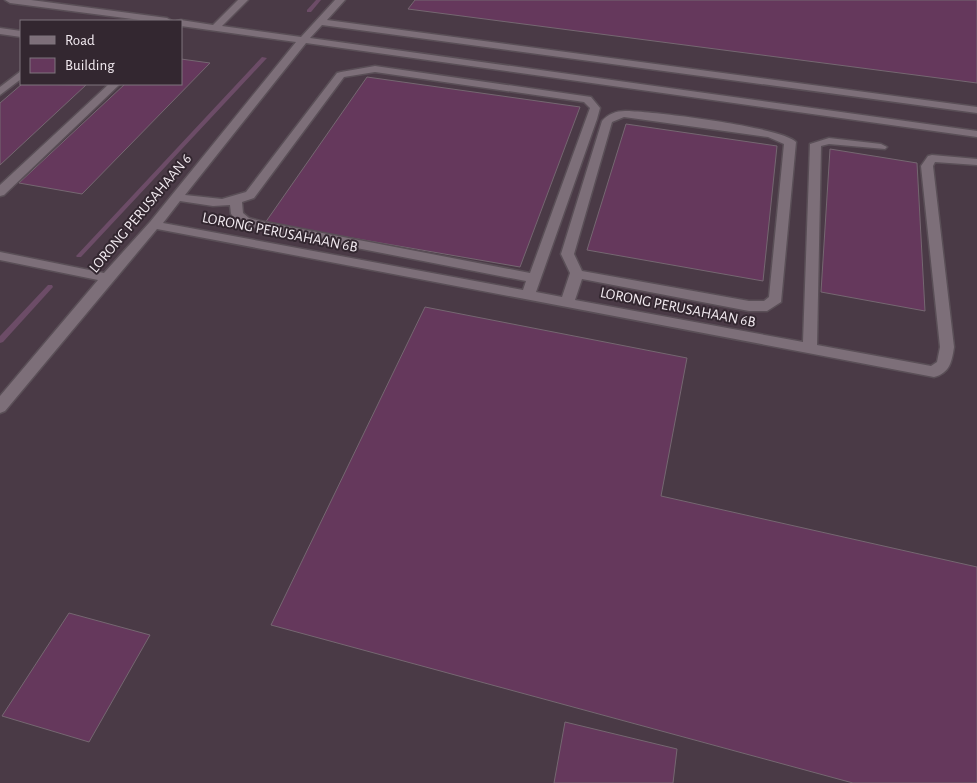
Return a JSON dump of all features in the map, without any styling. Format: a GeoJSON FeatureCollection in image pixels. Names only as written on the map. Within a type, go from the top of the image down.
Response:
{"type":"FeatureCollection","features":[{"type":"Feature","properties":{"kind":"street"},"geometry":{"type":"LineString","coordinates":[[10,0],[63,3],[162,20]]}},
{"type":"Feature","properties":{"kind":"street"},"geometry":{"type":"LineString","coordinates":[[215,28],[243,0]]}},
{"type":"Feature","properties":{"kind":"street","name":"LORONG PERUSAHAAN 6"},"geometry":{"type":"LineString","coordinates":[[0,407],[107,278],[154,225],[304,39],[340,0]]}},
{"type":"Feature","properties":{"kind":"street"},"geometry":{"type":"LineString","coordinates":[[321,22],[977,110]]}},
{"type":"Feature","properties":{"kind":"street"},"geometry":{"type":"LineString","coordinates":[[182,23],[977,134]]}},
{"type":"Feature","properties":{"kind":"street"},"geometry":{"type":"LineString","coordinates":[[0,31],[20,34]]}},
{"type":"Feature","properties":{"kind":"street"},"geometry":{"type":"LineString","coordinates":[[176,197],[221,204],[236,202],[250,195],[341,75],[375,70],[588,99],[595,108],[592,119],[528,295]]}},
{"type":"Feature","properties":{"kind":"street"},"geometry":{"type":"LineString","coordinates":[[0,92],[20,75]]}},
{"type":"Feature","properties":{"kind":"street"},"geometry":{"type":"LineString","coordinates":[[0,179],[101,85]]}},
{"type":"Feature","properties":{"kind":"street"},"geometry":{"type":"LineString","coordinates":[[0,192],[114,85]]}},
{"type":"Feature","properties":{"kind":"street"},"geometry":{"type":"LineString","coordinates":[[567,302],[577,274],[576,267],[567,254],[607,121],[613,116],[624,114],[657,117],[771,134],[790,142],[776,299],[768,306],[749,306],[577,274]]}},
{"type":"Feature","properties":{"kind":"street"},"geometry":{"type":"LineString","coordinates":[[810,348],[814,153],[816,144],[829,141],[881,147]]}},
{"type":"Feature","properties":{"kind":"street","name":"LORONG PERUSAHAAN 6B"},"geometry":{"type":"LineString","coordinates":[[154,225],[934,372],[944,364],[947,347],[927,166],[932,158],[977,162]]}},
{"type":"Feature","properties":{"kind":"street"},"geometry":{"type":"LineString","coordinates":[[236,202],[237,214],[245,221],[259,225],[534,278]]}},
{"type":"Feature","properties":{"kind":"street"},"geometry":{"type":"LineString","coordinates":[[0,256],[107,278]]}},
{"type":"Feature","properties":{"kind":"shaded area"},"geometry":{"type":"Polygon","coordinates":[[[0,0],[977,0],[977,783],[0,783],[0,0]]]}},
{"type":"Feature","properties":{"kind":"building"},"geometry":{"type":"Polygon","coordinates":[[[415,0],[977,0],[977,83],[408,9],[415,0]]]}},
{"type":"Feature","properties":{"kind":"building"},"geometry":{"type":"Polygon","coordinates":[[[182,59],[210,63],[82,194],[19,183],[124,85],[182,85],[182,59]]]}},
{"type":"Feature","properties":{"kind":"building"},"geometry":{"type":"Polygon","coordinates":[[[367,77],[580,107],[520,267],[265,223],[367,77]]]}},
{"type":"Feature","properties":{"kind":"building"},"geometry":{"type":"Polygon","coordinates":[[[21,85],[86,85],[0,165],[0,103],[21,85]]]}},
{"type":"Feature","properties":{"kind":"building"},"geometry":{"type":"Polygon","coordinates":[[[626,124],[777,146],[763,281],[587,250],[626,124]]]}},
{"type":"Feature","properties":{"kind":"building"},"geometry":{"type":"Polygon","coordinates":[[[830,149],[917,163],[925,311],[821,292],[830,149]]]}},
{"type":"Feature","properties":{"kind":"building"},"geometry":{"type":"Polygon","coordinates":[[[425,307],[687,358],[661,496],[977,567],[977,783],[853,783],[271,625],[425,307]]]}},
{"type":"Feature","properties":{"kind":"building"},"geometry":{"type":"Polygon","coordinates":[[[69,613],[150,635],[89,742],[2,716],[69,613]]]}},
{"type":"Feature","properties":{"kind":"building"},"geometry":{"type":"Polygon","coordinates":[[[565,722],[677,749],[673,783],[554,783],[565,722]]]}},
{"type":"Feature","properties":{"kind":"waterway"},"geometry":{"type":"LineString","coordinates":[[309,11],[319,0]]}},
{"type":"Feature","properties":{"kind":"waterway"},"geometry":{"type":"LineString","coordinates":[[79,256],[264,58]]}},
{"type":"Feature","properties":{"kind":"waterway"},"geometry":{"type":"LineString","coordinates":[[0,340],[50,287]]}}]}
